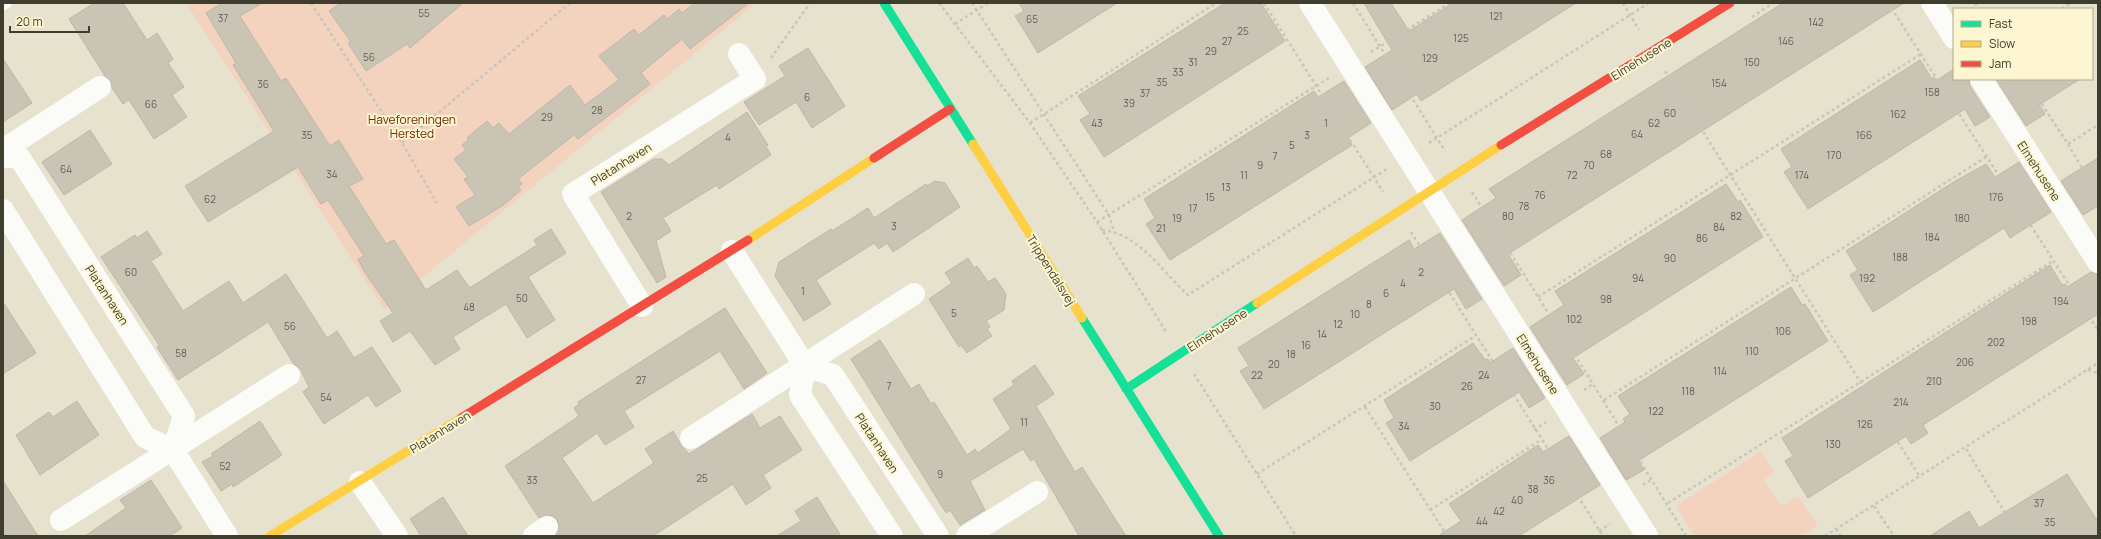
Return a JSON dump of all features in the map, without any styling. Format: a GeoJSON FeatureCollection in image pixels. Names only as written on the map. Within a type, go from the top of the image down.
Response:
{"type":"FeatureCollection","features":[{"type":"Feature","properties":{"kind":"street","name":"Trippendalsvej"},"geometry":{"type":"LineString","coordinates":[[884,3],[1218,536]]}},
{"type":"Feature","properties":{"kind":"street","name":"Elmehusene"},"geometry":{"type":"LineString","coordinates":[[1310,3],[1647,536]]}},
{"type":"Feature","properties":{"kind":"street","name":"Elmehusene"},"geometry":{"type":"LineString","coordinates":[[1126,389],[1428,191],[1730,3]]}},
{"type":"Feature","properties":{"kind":"street"},"geometry":{"type":"LineString","coordinates":[[1932,3],[1953,36]]}},
{"type":"Feature","properties":{"kind":"street"},"geometry":{"type":"LineString","coordinates":[[739,54],[755,79]]}},
{"type":"Feature","properties":{"kind":"street","name":"Platanhaven"},"geometry":{"type":"LineString","coordinates":[[642,306],[573,194],[755,79]]}},
{"type":"Feature","properties":{"kind":"street","name":"Elmehusene"},"geometry":{"type":"LineString","coordinates":[[1982,80],[2098,262]]}},
{"type":"Feature","properties":{"kind":"street"},"geometry":{"type":"LineString","coordinates":[[3,150],[100,87]]}},
{"type":"Feature","properties":{"kind":"street","name":"Platanhaven"},"geometry":{"type":"LineString","coordinates":[[270,536],[360,482],[732,251],[950,109]]}},
{"type":"Feature","properties":{"kind":"street","name":"Platanhaven"},"geometry":{"type":"LineString","coordinates":[[3,157],[19,157],[184,416],[173,450]]}},
{"type":"Feature","properties":{"kind":"street"},"geometry":{"type":"LineString","coordinates":[[3,210],[145,437],[173,450],[227,536]]}},
{"type":"Feature","properties":{"kind":"street"},"geometry":{"type":"LineString","coordinates":[[732,251],[805,366],[800,395],[892,536]]}},
{"type":"Feature","properties":{"kind":"street"},"geometry":{"type":"LineString","coordinates":[[691,438],[805,366],[914,294]]}},
{"type":"Feature","properties":{"kind":"street","name":"Platanhaven"},"geometry":{"type":"LineString","coordinates":[[805,366],[833,375],[938,536]]}},
{"type":"Feature","properties":{"kind":"street"},"geometry":{"type":"LineString","coordinates":[[61,520],[289,375]]}},
{"type":"Feature","properties":{"kind":"street"},"geometry":{"type":"LineString","coordinates":[[360,482],[397,536]]}},
{"type":"Feature","properties":{"kind":"street"},"geometry":{"type":"LineString","coordinates":[[967,536],[1037,492]]}},
{"type":"Feature","properties":{"kind":"path"},"geometry":{"type":"LineString","coordinates":[[311,3],[402,143],[437,203]]}},
{"type":"Feature","properties":{"kind":"path"},"geometry":{"type":"LineString","coordinates":[[402,143],[570,3]]}},
{"type":"Feature","properties":{"kind":"path"},"geometry":{"type":"LineString","coordinates":[[755,79],[810,3]]}},
{"type":"Feature","properties":{"kind":"path"},"geometry":{"type":"LineString","coordinates":[[939,3],[1030,123],[1097,222],[1168,334]]}},
{"type":"Feature","properties":{"kind":"path"},"geometry":{"type":"LineString","coordinates":[[972,3],[1109,215],[1114,232]]}},
{"type":"Feature","properties":{"kind":"path"},"geometry":{"type":"LineString","coordinates":[[956,24],[988,3]]}},
{"type":"Feature","properties":{"kind":"path"},"geometry":{"type":"LineString","coordinates":[[1030,123],[1216,3]]}},
{"type":"Feature","properties":{"kind":"path"},"geometry":{"type":"LineString","coordinates":[[1264,3],[1603,536]]}},
{"type":"Feature","properties":{"kind":"path"},"geometry":{"type":"LineString","coordinates":[[1353,3],[1458,172],[1604,400],[1668,503],[1686,536]]}},
{"type":"Feature","properties":{"kind":"path"},"geometry":{"type":"LineString","coordinates":[[1097,222],[1450,3]]}},
{"type":"Feature","properties":{"kind":"path"},"geometry":{"type":"LineString","coordinates":[[1622,3],[1920,477]]}},
{"type":"Feature","properties":{"kind":"path"},"geometry":{"type":"LineString","coordinates":[[1102,230],[1114,232],[1129,239],[1145,251],[1173,282],[1188,295],[1649,3]]}},
{"type":"Feature","properties":{"kind":"path"},"geometry":{"type":"LineString","coordinates":[[1888,3],[2052,261],[2098,330]]}},
{"type":"Feature","properties":{"kind":"path"},"geometry":{"type":"LineString","coordinates":[[1538,298],[1921,54]]}},
{"type":"Feature","properties":{"kind":"path"},"geometry":{"type":"LineString","coordinates":[[2026,80],[2068,144],[2098,196]]}},
{"type":"Feature","properties":{"kind":"path"},"geometry":{"type":"LineString","coordinates":[[2068,144],[2098,124]]}},
{"type":"Feature","properties":{"kind":"path"},"geometry":{"type":"LineString","coordinates":[[1604,400],[1986,157]]}},
{"type":"Feature","properties":{"kind":"path"},"geometry":{"type":"LineString","coordinates":[[1668,503],[2052,261]]}},
{"type":"Feature","properties":{"kind":"path"},"geometry":{"type":"LineString","coordinates":[[1257,474],[1475,336]]}},
{"type":"Feature","properties":{"kind":"path"},"geometry":{"type":"LineString","coordinates":[[1825,536],[1966,449],[2098,363]]}},
{"type":"Feature","properties":{"kind":"path"},"geometry":{"type":"LineString","coordinates":[[2088,370],[2098,373]]}},
{"type":"Feature","properties":{"kind":"path"},"geometry":{"type":"LineString","coordinates":[[1193,372],[1296,536]]}},
{"type":"Feature","properties":{"kind":"path"},"geometry":{"type":"LineString","coordinates":[[1365,407],[1447,536]]}},
{"type":"Feature","properties":{"kind":"path"},"geometry":{"type":"LineString","coordinates":[[1430,510],[1541,440]]}},
{"type":"Feature","properties":{"kind":"path"},"geometry":{"type":"LineString","coordinates":[[1966,449],[2019,536]]}},
{"type":"Feature","properties":{"kind":"path"},"geometry":{"type":"LineString","coordinates":[[1874,506],[1894,536]]}},
{"type":"Feature","properties":{"kind":"path"},"geometry":{"type":"LineString","coordinates":[[1836,529],[1841,536]]}},
{"type":"Feature","properties":{"kind":"green space","name":"Haveforeningen Hersted"},"geometry":{"type":"Polygon","coordinates":[[[186,3],[756,3],[384,309],[186,3]]]}},
{"type":"Feature","properties":{"kind":"green space"},"geometry":{"type":"Polygon","coordinates":[[[1761,451],[1775,472],[1764,480],[1781,506],[1798,496],[1818,526],[1802,536],[1694,536],[1676,506],[1761,451]]]}},
{"type":"Feature","properties":{"kind":"building"},"geometry":{"type":"Polygon","coordinates":[[[94,3],[123,3],[147,40],[157,33],[173,59],[168,63],[184,87],[172,95],[187,117],[154,139],[129,100],[123,104],[112,88],[111,81],[105,76],[69,19],[94,3]]]}},
{"type":"Feature","properties":{"kind":"building"},"geometry":{"type":"Polygon","coordinates":[[[222,3],[262,3],[240,16],[281,81],[286,78],[330,146],[339,140],[363,179],[349,186],[386,244],[394,240],[426,290],[457,270],[469,287],[471,287],[537,245],[534,240],[551,229],[566,253],[528,277],[555,320],[527,338],[506,304],[453,337],[460,349],[435,365],[410,331],[393,342],[380,321],[393,313],[364,271],[358,259],[364,256],[328,200],[321,204],[298,167],[208,222],[185,186],[274,131],[233,65],[236,63],[206,13],[222,3]]]}},
{"type":"Feature","properties":{"kind":"building"},"geometry":{"type":"Polygon","coordinates":[[[341,3],[463,3],[410,48],[407,44],[366,71],[348,43],[351,42],[329,11],[341,3]]]}},
{"type":"Feature","properties":{"kind":"building"},"geometry":{"type":"Polygon","coordinates":[[[695,3],[749,3],[690,49],[682,39],[641,73],[650,84],[578,139],[574,135],[518,179],[522,184],[518,187],[521,190],[502,206],[469,226],[456,207],[475,195],[464,179],[468,177],[454,159],[466,150],[462,145],[469,139],[467,138],[487,121],[493,128],[499,123],[509,134],[570,85],[585,105],[619,80],[599,56],[634,29],[639,35],[664,15],[667,19],[679,9],[682,13],[695,3]]]}},
{"type":"Feature","properties":{"kind":"building"},"geometry":{"type":"Polygon","coordinates":[[[1019,3],[1117,3],[1038,53],[1015,16],[1024,11],[1019,3]]]}},
{"type":"Feature","properties":{"kind":"building"},"geometry":{"type":"Polygon","coordinates":[[[1225,3],[1261,3],[1285,41],[1104,157],[1080,120],[1090,114],[1078,96],[1225,3]]]}},
{"type":"Feature","properties":{"kind":"building"},"geometry":{"type":"Polygon","coordinates":[[[1364,3],[1391,3],[1409,31],[1453,3],[1576,3],[1421,101],[1417,94],[1392,110],[1365,67],[1392,50],[1364,3]]]}},
{"type":"Feature","properties":{"kind":"building"},"geometry":{"type":"Polygon","coordinates":[[[1783,3],[1904,3],[1508,254],[1521,275],[1504,286],[1462,220],[1496,198],[1489,189],[1783,3]]]}},
{"type":"Feature","properties":{"kind":"building"},"geometry":{"type":"Polygon","coordinates":[[[808,48],[845,106],[812,128],[796,102],[759,125],[744,102],[785,76],[779,66],[808,48]]]}},
{"type":"Feature","properties":{"kind":"building"},"geometry":{"type":"Polygon","coordinates":[[[3,59],[32,103],[3,122],[3,59]]]}},
{"type":"Feature","properties":{"kind":"building"},"geometry":{"type":"Polygon","coordinates":[[[1920,60],[1932,79],[1934,77],[1936,81],[1953,70],[1953,80],[1969,80],[1970,86],[1990,117],[1975,126],[1965,109],[1808,209],[1784,172],[1792,167],[1781,149],[1920,60]]]}},
{"type":"Feature","properties":{"kind":"building"},"geometry":{"type":"Polygon","coordinates":[[[1997,80],[2078,80],[2039,105],[2045,114],[2026,126],[1997,80]]]}},
{"type":"Feature","properties":{"kind":"building"},"geometry":{"type":"Polygon","coordinates":[[[1344,81],[1371,123],[1348,138],[1352,145],[1170,260],[1146,224],[1155,218],[1144,199],[1314,91],[1318,97],[1344,81]]]}},
{"type":"Feature","properties":{"kind":"building"},"geometry":{"type":"Polygon","coordinates":[[[747,112],[768,145],[766,147],[771,155],[719,189],[717,185],[663,218],[671,231],[656,241],[666,277],[657,283],[601,192],[654,159],[662,159],[669,165],[747,112]]]}},
{"type":"Feature","properties":{"kind":"building"},"geometry":{"type":"Polygon","coordinates":[[[90,130],[112,164],[64,195],[42,162],[90,130]]]}},
{"type":"Feature","properties":{"kind":"building"},"geometry":{"type":"Polygon","coordinates":[[[2098,158],[2098,206],[2083,215],[2061,181],[2098,158]]]}},
{"type":"Feature","properties":{"kind":"building"},"geometry":{"type":"Polygon","coordinates":[[[2019,162],[2051,212],[2010,238],[2004,228],[1873,312],[1850,275],[1858,270],[1846,251],[1952,183],[1986,164],[1995,177],[2019,162]]]}},
{"type":"Feature","properties":{"kind":"building"},"geometry":{"type":"Polygon","coordinates":[[[935,181],[945,183],[960,207],[893,252],[887,243],[879,249],[874,243],[816,280],[831,304],[804,321],[775,276],[779,262],[831,229],[832,231],[868,208],[874,218],[926,184],[927,186],[935,181]]]}},
{"type":"Feature","properties":{"kind":"building"},"geometry":{"type":"Polygon","coordinates":[[[1726,184],[1738,202],[1740,200],[1763,237],[1573,358],[1584,374],[1567,385],[1530,327],[1564,305],[1555,291],[1726,184]]]}},
{"type":"Feature","properties":{"kind":"building"},"geometry":{"type":"Polygon","coordinates":[[[147,231],[162,254],[151,261],[183,311],[229,281],[243,303],[286,274],[327,338],[337,331],[354,358],[372,347],[401,391],[376,407],[368,395],[324,424],[303,392],[309,387],[300,369],[294,364],[268,322],[178,380],[157,347],[159,345],[101,257],[135,235],[137,238],[147,231]]]}},
{"type":"Feature","properties":{"kind":"building"},"geometry":{"type":"Polygon","coordinates":[[[1440,233],[1482,299],[1466,309],[1454,289],[1264,409],[1240,371],[1249,366],[1238,348],[1409,240],[1414,249],[1440,233]]]}},
{"type":"Feature","properties":{"kind":"building"},"geometry":{"type":"Polygon","coordinates":[[[968,258],[974,268],[977,266],[988,282],[995,278],[1006,294],[1004,310],[986,321],[990,327],[987,329],[992,336],[967,353],[961,345],[959,347],[929,299],[952,283],[945,273],[968,258]]]}},
{"type":"Feature","properties":{"kind":"building"},"geometry":{"type":"Polygon","coordinates":[[[2050,265],[2062,285],[2065,284],[2067,287],[2091,272],[2098,274],[2098,314],[1923,425],[1928,433],[1911,444],[1906,436],[1808,498],[1785,461],[1793,456],[1782,438],[2050,265]]]}},
{"type":"Feature","properties":{"kind":"building"},"geometry":{"type":"Polygon","coordinates":[[[1791,287],[1802,305],[1805,304],[1828,341],[1638,461],[1644,470],[1626,480],[1600,438],[1625,422],[1623,419],[1630,414],[1618,396],[1791,287]]]}},
{"type":"Feature","properties":{"kind":"building"},"geometry":{"type":"Polygon","coordinates":[[[3,302],[36,353],[3,374],[3,302]]]}},
{"type":"Feature","properties":{"kind":"building"},"geometry":{"type":"Polygon","coordinates":[[[725,308],[767,373],[744,389],[720,351],[624,411],[634,427],[605,445],[597,433],[562,458],[593,503],[654,463],[645,449],[673,431],[681,445],[689,454],[752,414],[760,428],[780,416],[802,450],[763,475],[771,488],[746,505],[733,484],[653,536],[555,536],[559,526],[557,520],[553,516],[546,515],[539,518],[505,466],[579,416],[574,408],[579,404],[578,402],[725,308]]]}},
{"type":"Feature","properties":{"kind":"building"},"geometry":{"type":"Polygon","coordinates":[[[880,340],[911,389],[919,384],[931,404],[934,402],[967,455],[975,449],[978,453],[1011,429],[993,399],[1014,385],[1012,381],[1035,365],[1054,394],[1036,406],[1075,472],[1082,467],[1126,536],[1079,536],[1034,459],[1031,461],[1023,449],[970,481],[985,510],[960,525],[950,510],[946,513],[851,359],[880,340]]]}},
{"type":"Feature","properties":{"kind":"building"},"geometry":{"type":"Polygon","coordinates":[[[1473,343],[1485,360],[1488,359],[1490,363],[1513,348],[1545,398],[1529,408],[1519,392],[1410,461],[1386,423],[1394,418],[1384,400],[1473,343]]]}},
{"type":"Feature","properties":{"kind":"building"},"geometry":{"type":"Polygon","coordinates":[[[77,401],[99,435],[40,475],[16,435],[49,412],[53,417],[77,401]]]}},
{"type":"Feature","properties":{"kind":"building"},"geometry":{"type":"Polygon","coordinates":[[[260,421],[282,455],[233,487],[232,484],[221,491],[202,462],[213,456],[211,454],[260,421]]]}},
{"type":"Feature","properties":{"kind":"building"},"geometry":{"type":"Polygon","coordinates":[[[1569,436],[1600,485],[1519,536],[1438,536],[1461,521],[1449,504],[1538,445],[1543,452],[1569,436]]]}},
{"type":"Feature","properties":{"kind":"building"},"geometry":{"type":"Polygon","coordinates":[[[2067,474],[2098,522],[2098,536],[1930,536],[1969,511],[1979,528],[2067,474]]]}},
{"type":"Feature","properties":{"kind":"building"},"geometry":{"type":"Polygon","coordinates":[[[151,480],[182,528],[170,536],[85,536],[126,508],[120,500],[151,480]]]}},
{"type":"Feature","properties":{"kind":"building"},"geometry":{"type":"Polygon","coordinates":[[[3,481],[38,536],[3,536],[3,481]]]}},
{"type":"Feature","properties":{"kind":"building"},"geometry":{"type":"Polygon","coordinates":[[[443,497],[468,536],[421,536],[410,519],[443,497]]]}},
{"type":"Feature","properties":{"kind":"building"},"geometry":{"type":"Polygon","coordinates":[[[817,497],[841,536],[777,536],[801,521],[795,511],[817,497]]]}},
{"type":"Feature","properties":{"kind":"traffic: fast"},"geometry":{"type":"LineString","coordinates":[[884,3],[973,144]]}},
{"type":"Feature","properties":{"kind":"traffic: fast"},"geometry":{"type":"LineString","coordinates":[[1126,389],[1257,303]]}},
{"type":"Feature","properties":{"kind":"traffic: fast"},"geometry":{"type":"LineString","coordinates":[[1082,318],[1219,536]]}},
{"type":"Feature","properties":{"kind":"traffic: slow"},"geometry":{"type":"LineString","coordinates":[[973,144],[1082,318]]}},
{"type":"Feature","properties":{"kind":"traffic: slow"},"geometry":{"type":"LineString","coordinates":[[1257,303],[1501,145]]}},
{"type":"Feature","properties":{"kind":"traffic: slow"},"geometry":{"type":"LineString","coordinates":[[748,240],[874,158]]}},
{"type":"Feature","properties":{"kind":"traffic: slow"},"geometry":{"type":"LineString","coordinates":[[270,536],[461,418]]}},
{"type":"Feature","properties":{"kind":"traffic: jam"},"geometry":{"type":"LineString","coordinates":[[1501,145],[1730,3]]}},
{"type":"Feature","properties":{"kind":"traffic: jam"},"geometry":{"type":"LineString","coordinates":[[874,158],[950,109]]}},
{"type":"Feature","properties":{"kind":"traffic: jam"},"geometry":{"type":"LineString","coordinates":[[461,418],[748,240]]}}]}
